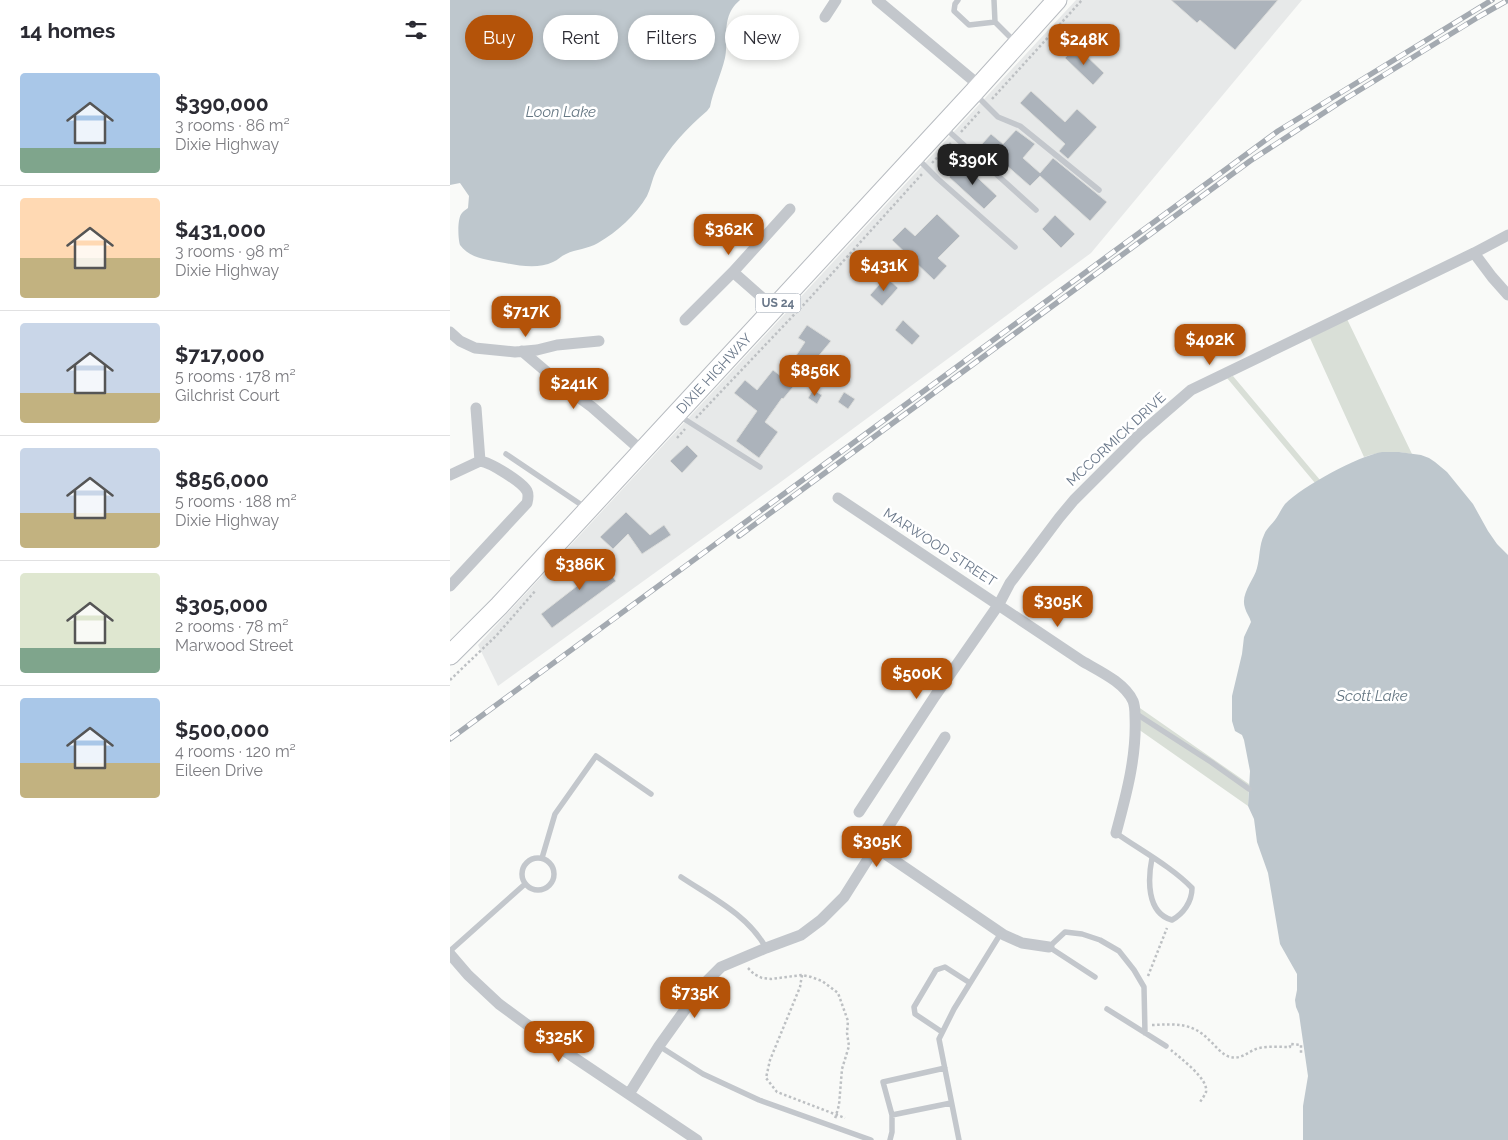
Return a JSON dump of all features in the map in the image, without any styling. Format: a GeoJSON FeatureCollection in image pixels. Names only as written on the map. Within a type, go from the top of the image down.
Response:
{"type":"FeatureCollection","features":[{"type":"Feature","properties":{"kind":"main road","name":"DIXIE HIGHWAY"},"geometry":{"type":"LineString","coordinates":[[450,655],[476,630],[642,451],[683,418],[774,308],[921,162],[980,94],[1018,44],[1057,0]]}},
{"type":"Feature","properties":{"kind":"street"},"geometry":{"type":"LineString","coordinates":[[825,17],[836,0]]}},
{"type":"Feature","properties":{"kind":"street"},"geometry":{"type":"LineString","coordinates":[[877,0],[980,94]]}},
{"type":"Feature","properties":{"kind":"street"},"geometry":{"type":"LineString","coordinates":[[685,320],[790,209]]}},
{"type":"Feature","properties":{"kind":"street","name":"MCCORMICK DRIVE"},"geometry":{"type":"LineString","coordinates":[[859,812],[935,696],[999,604],[1010,583],[1074,500],[1139,435],[1191,390],[1508,235]]}},
{"type":"Feature","properties":{"kind":"street"},"geometry":{"type":"LineString","coordinates":[[1474,253],[1508,295]]}},
{"type":"Feature","properties":{"kind":"street"},"geometry":{"type":"LineString","coordinates":[[732,272],[774,308]]}},
{"type":"Feature","properties":{"kind":"street"},"geometry":{"type":"LineString","coordinates":[[450,332],[475,348],[515,352],[598,341]]}},
{"type":"Feature","properties":{"kind":"street"},"geometry":{"type":"LineString","coordinates":[[522,351],[562,385],[592,407],[642,451]]}},
{"type":"Feature","properties":{"kind":"street"},"geometry":{"type":"LineString","coordinates":[[476,408],[480,461]]}},
{"type":"Feature","properties":{"kind":"street"},"geometry":{"type":"LineString","coordinates":[[450,475],[480,461],[484,461],[498,468],[522,486],[527,491],[528,497],[527,503],[450,586]]}},
{"type":"Feature","properties":{"kind":"street","name":"MARWOOD STREET"},"geometry":{"type":"LineString","coordinates":[[838,498],[1082,661],[1112,679],[1124,690],[1133,701],[1135,738],[1126,798],[1116,833]]}},
{"type":"Feature","properties":{"kind":"street"},"geometry":{"type":"LineString","coordinates":[[629,1094],[659,1046],[702,986],[721,967],[801,936],[821,920],[844,897],[945,737]]}},
{"type":"Feature","properties":{"kind":"street"},"geometry":{"type":"LineString","coordinates":[[875,847],[1001,933],[1022,944],[1049,947]]}},
{"type":"Feature","properties":{"kind":"street"},"geometry":{"type":"LineString","coordinates":[[450,953],[468,974],[499,1004],[548,1040],[697,1140]]}},
{"type":"Feature","properties":{"kind":"lane"},"geometry":{"type":"LineString","coordinates":[[958,0],[954,4],[954,11],[969,25],[995,22]]}},
{"type":"Feature","properties":{"kind":"lane"},"geometry":{"type":"LineString","coordinates":[[994,0],[995,22],[1018,44]]}},
{"type":"Feature","properties":{"kind":"lane"},"geometry":{"type":"LineString","coordinates":[[980,94],[998,117],[1020,126],[1099,190]]}},
{"type":"Feature","properties":{"kind":"lane"},"geometry":{"type":"LineString","coordinates":[[949,131],[1036,210]]}},
{"type":"Feature","properties":{"kind":"lane"},"geometry":{"type":"LineString","coordinates":[[921,162],[1015,247]]}},
{"type":"Feature","properties":{"kind":"lane"},"geometry":{"type":"LineString","coordinates":[[683,418],[760,467]]}},
{"type":"Feature","properties":{"kind":"lane"},"geometry":{"type":"LineString","coordinates":[[506,454],[588,509]]}},
{"type":"Feature","properties":{"kind":"lane"},"geometry":{"type":"LineString","coordinates":[[1135,713],[1249,789]]}},
{"type":"Feature","properties":{"kind":"lane"},"geometry":{"type":"LineString","coordinates":[[542,858],[555,814],[596,756],[651,794]]}},
{"type":"Feature","properties":{"kind":"lane"},"geometry":{"type":"LineString","coordinates":[[1116,833],[1184,880],[1192,888],[1190,900],[1179,916],[1172,920],[1166,918],[1156,909],[1151,900],[1149,869],[1152,858]]}},
{"type":"Feature","properties":{"kind":"lane"},"geometry":{"type":"LineString","coordinates":[[542,858],[553,869],[553,879],[543,889],[533,889],[525,884],[522,873],[523,868],[531,860],[542,858]]}},
{"type":"Feature","properties":{"kind":"lane"},"geometry":{"type":"LineString","coordinates":[[681,877],[745,920],[760,936],[766,948]]}},
{"type":"Feature","properties":{"kind":"lane"},"geometry":{"type":"LineString","coordinates":[[450,953],[525,884]]}},
{"type":"Feature","properties":{"kind":"lane"},"geometry":{"type":"LineString","coordinates":[[1095,976],[1049,947],[1065,932],[1082,934],[1100,940],[1119,951],[1144,987],[1145,1029]]}},
{"type":"Feature","properties":{"kind":"lane"},"geometry":{"type":"LineString","coordinates":[[959,1140],[939,1039],[954,1009],[1001,933]]}},
{"type":"Feature","properties":{"kind":"lane"},"geometry":{"type":"LineString","coordinates":[[942,1032],[915,1014],[914,1007],[936,970],[944,967],[970,982]]}},
{"type":"Feature","properties":{"kind":"lane"},"geometry":{"type":"LineString","coordinates":[[1108,1009],[1145,1029],[1166,1046]]}},
{"type":"Feature","properties":{"kind":"lane"},"geometry":{"type":"LineString","coordinates":[[659,1046],[703,1074],[751,1096],[870,1140]]}},
{"type":"Feature","properties":{"kind":"lane"},"geometry":{"type":"LineString","coordinates":[[890,1140],[892,1114],[883,1082],[945,1068]]}},
{"type":"Feature","properties":{"kind":"lane"},"geometry":{"type":"LineString","coordinates":[[892,1114],[952,1103]]}},
{"type":"Feature","properties":{"kind":"path"},"geometry":{"type":"LineString","coordinates":[[671,444],[683,418],[809,299],[921,162],[980,94],[1082,0]]}},
{"type":"Feature","properties":{"kind":"path"},"geometry":{"type":"LineString","coordinates":[[450,680],[496,636],[541,585]]}},
{"type":"Feature","properties":{"kind":"path"},"geometry":{"type":"LineString","coordinates":[[1144,987],[1166,929],[1172,920]]}},
{"type":"Feature","properties":{"kind":"path"},"geometry":{"type":"LineString","coordinates":[[742,958],[754,974],[762,978],[771,979],[802,975],[822,981],[838,993],[848,1021],[849,1046],[842,1069],[839,1105],[833,1126]]}},
{"type":"Feature","properties":{"kind":"path"},"geometry":{"type":"LineString","coordinates":[[802,975],[800,987],[770,1060],[766,1078],[777,1092],[845,1118]]}},
{"type":"Feature","properties":{"kind":"path"},"geometry":{"type":"LineString","coordinates":[[1145,1029],[1175,1024],[1190,1027],[1230,1057],[1240,1058],[1258,1049],[1290,1047],[1290,1044],[1301,1045],[1301,1054]]}},
{"type":"Feature","properties":{"kind":"path"},"geometry":{"type":"LineString","coordinates":[[1166,1046],[1198,1074],[1205,1083],[1206,1091],[1200,1102]]}},
{"type":"Feature","properties":{"kind":"shaded area"},"geometry":{"type":"Polygon","coordinates":[[[1076,0],[1302,0],[1091,253],[778,484],[498,686],[478,645],[1076,0]]]}},
{"type":"Feature","properties":{"kind":"shaded area"},"geometry":{"type":"Polygon","coordinates":[[[1347,319],[1412,454],[1388,452],[1364,457],[1310,338],[1347,319]]]}},
{"type":"Feature","properties":{"kind":"shaded area"},"geometry":{"type":"Polygon","coordinates":[[[1233,376],[1320,480],[1315,483],[1227,378],[1233,376]]]}},
{"type":"Feature","properties":{"kind":"shaded area"},"geometry":{"type":"Polygon","coordinates":[[[1137,706],[1249,784],[1248,806],[1138,729],[1137,706]]]}},
{"type":"Feature","properties":{"kind":"water","name":"Loon Lake"},"geometry":{"type":"Polygon","coordinates":[[[450,0],[740,0],[730,15],[725,15],[725,58],[710,107],[686,131],[667,154],[656,171],[647,196],[637,210],[612,234],[598,243],[570,252],[542,266],[511,264],[474,256],[460,245],[458,234],[459,219],[462,212],[468,208],[469,196],[460,183],[450,185],[450,0]]]}},
{"type":"Feature","properties":{"kind":"water","name":"Scott Lake"},"geometry":{"type":"Polygon","coordinates":[[[1382,452],[1421,455],[1435,462],[1447,472],[1473,504],[1488,531],[1508,555],[1508,1140],[1303,1140],[1303,1106],[1308,1076],[1299,1014],[1295,1000],[1297,974],[1280,944],[1268,873],[1257,842],[1254,819],[1248,806],[1250,771],[1244,740],[1242,735],[1235,731],[1232,721],[1232,696],[1244,637],[1251,622],[1245,608],[1244,598],[1257,568],[1261,543],[1266,531],[1285,504],[1304,489],[1346,465],[1382,452]]]}},
{"type":"Feature","properties":{"kind":"building"},"geometry":{"type":"Polygon","coordinates":[[[1171,0],[1278,0],[1235,50],[1200,20],[1197,23],[1171,0]]]}},
{"type":"Feature","properties":{"kind":"building"},"geometry":{"type":"Polygon","coordinates":[[[1076,46],[1104,73],[1093,85],[1065,58],[1076,46]]]}},
{"type":"Feature","properties":{"kind":"building"},"geometry":{"type":"Polygon","coordinates":[[[1031,91],[1065,122],[1077,109],[1097,127],[1068,159],[1059,151],[1065,144],[1020,103],[1031,91]]]}},
{"type":"Feature","properties":{"kind":"building"},"geometry":{"type":"Polygon","coordinates":[[[1016,130],[1035,144],[1023,158],[1040,173],[1053,158],[1107,202],[1090,221],[1040,176],[1030,186],[982,144],[991,134],[1003,144],[1016,130]]]}},
{"type":"Feature","properties":{"kind":"building"},"geometry":{"type":"Polygon","coordinates":[[[962,163],[997,196],[984,209],[949,177],[962,163]]]}},
{"type":"Feature","properties":{"kind":"building"},"geometry":{"type":"Polygon","coordinates":[[[937,214],[960,236],[938,258],[947,266],[934,280],[892,240],[905,227],[915,236],[937,214]]]}},
{"type":"Feature","properties":{"kind":"building"},"geometry":{"type":"Polygon","coordinates":[[[1055,215],[1075,234],[1061,248],[1042,229],[1055,215]]]}},
{"type":"Feature","properties":{"kind":"building"},"geometry":{"type":"Polygon","coordinates":[[[886,277],[898,288],[882,306],[870,295],[886,277]]]}},
{"type":"Feature","properties":{"kind":"building"},"geometry":{"type":"Polygon","coordinates":[[[903,320],[920,336],[912,345],[895,330],[903,320]]]}},
{"type":"Feature","properties":{"kind":"building"},"geometry":{"type":"Polygon","coordinates":[[[807,325],[831,341],[782,398],[765,422],[778,432],[759,458],[736,441],[757,411],[734,393],[745,380],[757,390],[773,370],[782,377],[805,342],[798,338],[807,325]]]}},
{"type":"Feature","properties":{"kind":"building"},"geometry":{"type":"Polygon","coordinates":[[[813,390],[822,395],[817,404],[808,398],[813,390]]]}},
{"type":"Feature","properties":{"kind":"building"},"geometry":{"type":"Polygon","coordinates":[[[844,392],[855,399],[848,409],[838,402],[844,392]]]}},
{"type":"Feature","properties":{"kind":"building"},"geometry":{"type":"Polygon","coordinates":[[[687,445],[698,456],[682,473],[670,461],[687,445]]]}},
{"type":"Feature","properties":{"kind":"building"},"geometry":{"type":"Polygon","coordinates":[[[626,512],[650,535],[664,525],[671,535],[642,554],[628,534],[613,549],[600,537],[626,512]]]}},
{"type":"Feature","properties":{"kind":"building"},"geometry":{"type":"Polygon","coordinates":[[[597,557],[616,581],[552,628],[541,614],[577,586],[568,576],[597,557]]]}},
{"type":"Feature","properties":{"kind":"railway"},"geometry":{"type":"LineString","coordinates":[[450,739],[1278,131],[1492,0]]}},
{"type":"Feature","properties":{"kind":"railway"},"geometry":{"type":"LineString","coordinates":[[739,536],[1250,161],[1345,99],[1508,0]]}}]}
